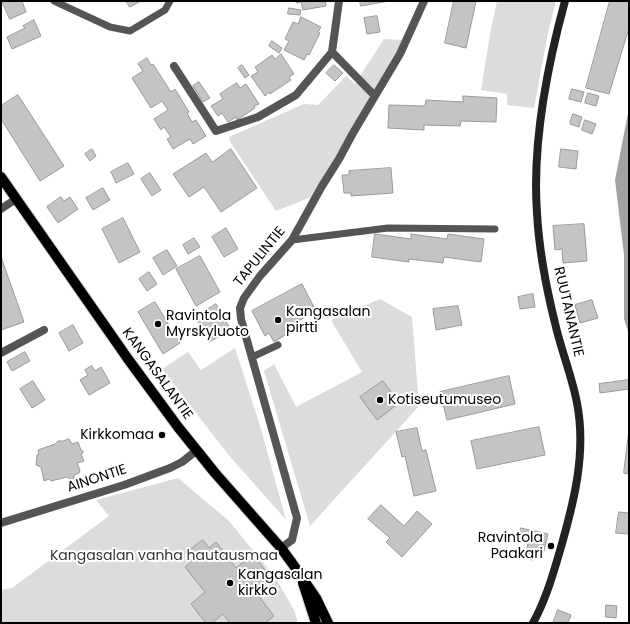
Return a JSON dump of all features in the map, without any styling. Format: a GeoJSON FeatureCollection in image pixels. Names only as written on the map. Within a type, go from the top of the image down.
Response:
{"type":"FeatureCollection","features":[{"type":"Feature","properties":{"kind":"main road","name":"RUUTANANTIE"},"geometry":{"type":"LineString","coordinates":[[533,623],[545,598],[564,539],[578,474],[582,439],[577,404],[555,324],[544,270],[536,213],[538,141],[550,68],[565,1]]}},
{"type":"Feature","properties":{"kind":"main road","name":"KANGASALANTIE"},"geometry":{"type":"LineString","coordinates":[[1,177],[128,359],[196,451],[281,548],[316,598],[328,623]]}},
{"type":"Feature","properties":{"kind":"main road","name":"KANGASALANTIE"},"geometry":{"type":"LineString","coordinates":[[301,578],[316,623]]}},
{"type":"Feature","properties":{"kind":"street"},"geometry":{"type":"LineString","coordinates":[[174,66],[216,132],[258,117],[296,94],[332,52],[339,1]]}},
{"type":"Feature","properties":{"kind":"street","name":"TAPULINTIE"},"geometry":{"type":"LineString","coordinates":[[281,548],[292,540],[297,518],[240,319],[240,308],[244,298],[260,276],[292,240],[400,54],[424,1]]}},
{"type":"Feature","properties":{"kind":"street"},"geometry":{"type":"LineString","coordinates":[[332,52],[375,96]]}},
{"type":"Feature","properties":{"kind":"street"},"geometry":{"type":"LineString","coordinates":[[1,209],[16,199]]}},
{"type":"Feature","properties":{"kind":"street"},"geometry":{"type":"LineString","coordinates":[[1,353],[44,330]]}},
{"type":"Feature","properties":{"kind":"street","name":"AINONTIE"},"geometry":{"type":"LineString","coordinates":[[1,523],[131,482],[170,468],[182,462],[196,451]]}},
{"type":"Feature","properties":{"kind":"lane"},"geometry":{"type":"LineString","coordinates":[[54,1],[110,27],[130,31],[165,10],[170,1]]}},
{"type":"Feature","properties":{"kind":"lane"},"geometry":{"type":"LineString","coordinates":[[292,240],[388,228],[495,229]]}},
{"type":"Feature","properties":{"kind":"lane"},"geometry":{"type":"LineString","coordinates":[[252,358],[278,345]]}},
{"type":"Feature","properties":{"kind":"green space"},"geometry":{"type":"Polygon","coordinates":[[[497,1],[556,1],[548,33],[534,108],[507,105],[507,94],[481,90],[497,1]]]}},
{"type":"Feature","properties":{"kind":"green space"},"geometry":{"type":"Polygon","coordinates":[[[384,39],[405,40],[314,196],[276,211],[231,143],[229,137],[304,104],[318,105],[346,76],[355,84],[384,39]]]}},
{"type":"Feature","properties":{"kind":"green space"},"geometry":{"type":"Polygon","coordinates":[[[380,299],[412,317],[419,406],[310,526],[264,371],[274,364],[296,407],[362,372],[331,320],[380,299]]]}},
{"type":"Feature","properties":{"kind":"green space"},"geometry":{"type":"Polygon","coordinates":[[[235,348],[261,429],[286,520],[227,453],[162,369],[188,352],[201,370],[235,348]]]}},
{"type":"Feature","properties":{"kind":"green space","name":"Kangasalan vanha hautausmaa"},"geometry":{"type":"Polygon","coordinates":[[[178,478],[229,521],[275,577],[294,610],[298,623],[1,623],[1,590],[12,588],[109,516],[96,500],[178,478]]]}},
{"type":"Feature","properties":{"kind":"shaded area"},"geometry":{"type":"Polygon","coordinates":[[[629,108],[629,334],[624,319],[624,255],[615,180],[629,108]]]}},
{"type":"Feature","properties":{"kind":"building"},"geometry":{"type":"Polygon","coordinates":[[[2,1],[22,1],[26,12],[10,19],[2,1]]]}},
{"type":"Feature","properties":{"kind":"building"},"geometry":{"type":"Polygon","coordinates":[[[126,1],[141,1],[130,7],[126,1]]]}},
{"type":"Feature","properties":{"kind":"building"},"geometry":{"type":"Polygon","coordinates":[[[296,1],[325,1],[326,6],[303,10],[301,2],[297,3],[296,1]]]}},
{"type":"Feature","properties":{"kind":"building"},"geometry":{"type":"Polygon","coordinates":[[[360,1],[389,1],[361,6],[360,1]]]}},
{"type":"Feature","properties":{"kind":"building"},"geometry":{"type":"Polygon","coordinates":[[[454,1],[476,1],[466,48],[445,43],[454,1]]]}},
{"type":"Feature","properties":{"kind":"building"},"geometry":{"type":"Polygon","coordinates":[[[610,1],[629,1],[629,28],[609,94],[586,88],[610,1]]]}},
{"type":"Feature","properties":{"kind":"building"},"geometry":{"type":"Polygon","coordinates":[[[289,8],[301,10],[300,15],[288,14],[289,8]]]}},
{"type":"Feature","properties":{"kind":"building"},"geometry":{"type":"Polygon","coordinates":[[[377,16],[380,32],[367,34],[364,18],[377,16]]]}},
{"type":"Feature","properties":{"kind":"building"},"geometry":{"type":"Polygon","coordinates":[[[301,17],[321,27],[318,32],[320,33],[309,55],[307,54],[304,60],[284,50],[289,41],[285,39],[293,22],[298,24],[301,17]]]}},
{"type":"Feature","properties":{"kind":"building"},"geometry":{"type":"Polygon","coordinates":[[[34,20],[41,36],[12,49],[7,37],[25,28],[23,26],[34,20]]]}},
{"type":"Feature","properties":{"kind":"building"},"geometry":{"type":"Polygon","coordinates":[[[272,41],[282,48],[279,53],[269,46],[272,41]]]}},
{"type":"Feature","properties":{"kind":"building"},"geometry":{"type":"Polygon","coordinates":[[[281,54],[294,74],[289,77],[291,80],[270,94],[269,92],[265,96],[251,76],[258,72],[255,67],[272,55],[275,59],[281,54]]]}},
{"type":"Feature","properties":{"kind":"building"},"geometry":{"type":"Polygon","coordinates":[[[147,58],[151,65],[153,64],[171,92],[175,89],[189,112],[187,113],[192,122],[196,120],[206,136],[193,144],[190,139],[173,149],[167,139],[171,137],[164,127],[161,130],[154,119],[168,110],[162,101],[151,108],[132,78],[143,71],[138,64],[147,58]]]}},
{"type":"Feature","properties":{"kind":"building"},"geometry":{"type":"Polygon","coordinates":[[[242,65],[249,75],[245,78],[238,68],[242,65]]]}},
{"type":"Feature","properties":{"kind":"building"},"geometry":{"type":"Polygon","coordinates":[[[334,65],[343,73],[335,81],[326,73],[334,65]]]}},
{"type":"Feature","properties":{"kind":"building"},"geometry":{"type":"Polygon","coordinates":[[[199,82],[210,98],[203,102],[193,86],[199,82]]]}},
{"type":"Feature","properties":{"kind":"building"},"geometry":{"type":"Polygon","coordinates":[[[237,83],[240,88],[246,84],[259,104],[254,106],[255,108],[237,120],[236,117],[228,122],[222,113],[218,116],[211,106],[223,99],[220,94],[237,83]]]}},
{"type":"Feature","properties":{"kind":"building"},"geometry":{"type":"Polygon","coordinates":[[[572,89],[584,92],[581,102],[569,99],[572,89]]]}},
{"type":"Feature","properties":{"kind":"building"},"geometry":{"type":"Polygon","coordinates":[[[588,93],[599,96],[596,106],[585,103],[588,93]]]}},
{"type":"Feature","properties":{"kind":"building"},"geometry":{"type":"Polygon","coordinates":[[[18,95],[64,166],[40,181],[1,119],[1,106],[18,95]]]}},
{"type":"Feature","properties":{"kind":"building"},"geometry":{"type":"Polygon","coordinates":[[[463,96],[497,98],[496,122],[461,121],[460,126],[424,125],[424,130],[388,128],[389,105],[425,106],[426,100],[463,102],[463,96]]]}},
{"type":"Feature","properties":{"kind":"building"},"geometry":{"type":"Polygon","coordinates":[[[573,114],[582,117],[579,127],[570,124],[573,114]]]}},
{"type":"Feature","properties":{"kind":"building"},"geometry":{"type":"Polygon","coordinates":[[[585,120],[596,124],[592,134],[582,130],[585,120]]]}},
{"type":"Feature","properties":{"kind":"building"},"geometry":{"type":"Polygon","coordinates":[[[92,149],[96,156],[90,161],[85,154],[92,149]]]}},
{"type":"Feature","properties":{"kind":"building"},"geometry":{"type":"Polygon","coordinates":[[[231,149],[257,188],[221,212],[204,187],[189,197],[173,174],[206,153],[212,162],[231,149]]]}},
{"type":"Feature","properties":{"kind":"building"},"geometry":{"type":"Polygon","coordinates":[[[561,149],[578,151],[576,169],[559,167],[561,149]]]}},
{"type":"Feature","properties":{"kind":"building"},"geometry":{"type":"Polygon","coordinates":[[[128,163],[134,174],[116,183],[111,172],[128,163]]]}},
{"type":"Feature","properties":{"kind":"building"},"geometry":{"type":"Polygon","coordinates":[[[391,168],[393,193],[351,196],[351,193],[344,193],[342,175],[349,175],[349,171],[391,168]]]}},
{"type":"Feature","properties":{"kind":"building"},"geometry":{"type":"Polygon","coordinates":[[[150,173],[161,190],[152,196],[141,179],[150,173]]]}},
{"type":"Feature","properties":{"kind":"building"},"geometry":{"type":"Polygon","coordinates":[[[103,188],[110,200],[93,210],[86,198],[103,188]]]}},
{"type":"Feature","properties":{"kind":"building"},"geometry":{"type":"Polygon","coordinates":[[[61,197],[64,201],[70,197],[78,209],[58,223],[47,207],[61,197]]]}},
{"type":"Feature","properties":{"kind":"building"},"geometry":{"type":"Polygon","coordinates":[[[123,218],[140,252],[119,263],[102,229],[123,218]]]}},
{"type":"Feature","properties":{"kind":"building"},"geometry":{"type":"Polygon","coordinates":[[[584,224],[587,261],[563,263],[562,249],[555,250],[553,226],[584,224]]]}},
{"type":"Feature","properties":{"kind":"building"},"geometry":{"type":"Polygon","coordinates":[[[226,228],[238,249],[224,257],[212,237],[226,228]]]}},
{"type":"Feature","properties":{"kind":"building"},"geometry":{"type":"Polygon","coordinates":[[[375,234],[411,239],[411,234],[447,239],[448,234],[484,239],[481,262],[444,257],[443,263],[409,259],[409,262],[372,257],[375,234]]]}},
{"type":"Feature","properties":{"kind":"building"},"geometry":{"type":"Polygon","coordinates":[[[194,238],[200,247],[188,254],[183,245],[194,238]]]}},
{"type":"Feature","properties":{"kind":"building"},"geometry":{"type":"Polygon","coordinates":[[[167,250],[177,266],[163,275],[153,258],[167,250]]]}},
{"type":"Feature","properties":{"kind":"building"},"geometry":{"type":"Polygon","coordinates":[[[200,256],[220,292],[196,306],[176,269],[200,256]]]}},
{"type":"Feature","properties":{"kind":"building"},"geometry":{"type":"Polygon","coordinates":[[[1,257],[24,322],[1,330],[1,257]]]}},
{"type":"Feature","properties":{"kind":"building"},"geometry":{"type":"Polygon","coordinates":[[[149,272],[157,284],[147,291],[139,279],[149,272]]]}},
{"type":"Feature","properties":{"kind":"building","name":"Kangasalan pirtti"},"geometry":{"type":"Polygon","coordinates":[[[302,284],[316,311],[284,329],[287,334],[274,342],[269,333],[265,336],[252,311],[302,284]]]}},
{"type":"Feature","properties":{"kind":"building"},"geometry":{"type":"Polygon","coordinates":[[[533,294],[535,307],[520,309],[518,297],[533,294]]]}},
{"type":"Feature","properties":{"kind":"building"},"geometry":{"type":"Polygon","coordinates":[[[592,300],[598,318],[580,323],[575,305],[592,300]]]}},
{"type":"Feature","properties":{"kind":"building"},"geometry":{"type":"Polygon","coordinates":[[[155,302],[180,343],[163,354],[138,312],[155,302]]]}},
{"type":"Feature","properties":{"kind":"building"},"geometry":{"type":"Polygon","coordinates":[[[216,304],[231,330],[209,342],[195,317],[216,304]]]}},
{"type":"Feature","properties":{"kind":"building"},"geometry":{"type":"Polygon","coordinates":[[[458,306],[462,325],[436,330],[433,309],[458,306]]]}},
{"type":"Feature","properties":{"kind":"building"},"geometry":{"type":"Polygon","coordinates":[[[73,325],[83,343],[69,351],[59,333],[73,325]]]}},
{"type":"Feature","properties":{"kind":"building"},"geometry":{"type":"Polygon","coordinates":[[[25,352],[30,361],[12,371],[7,362],[25,352]]]}},
{"type":"Feature","properties":{"kind":"building"},"geometry":{"type":"Polygon","coordinates":[[[92,366],[95,371],[101,367],[110,383],[89,395],[80,380],[88,375],[85,370],[92,366]]]}},
{"type":"Feature","properties":{"kind":"building"},"geometry":{"type":"Polygon","coordinates":[[[509,376],[515,404],[447,420],[440,392],[509,376]]]}},
{"type":"Feature","properties":{"kind":"building"},"geometry":{"type":"Polygon","coordinates":[[[629,380],[629,389],[600,393],[599,384],[629,380]]]}},
{"type":"Feature","properties":{"kind":"building"},"geometry":{"type":"Polygon","coordinates":[[[33,381],[45,400],[32,408],[20,389],[33,381]]]}},
{"type":"Feature","properties":{"kind":"building","name":"Kotiseutumuseo"},"geometry":{"type":"Polygon","coordinates":[[[383,381],[399,403],[377,420],[360,397],[383,381]]]}},
{"type":"Feature","properties":{"kind":"building"},"geometry":{"type":"Polygon","coordinates":[[[539,427],[545,455],[477,469],[471,441],[539,427]]]}},
{"type":"Feature","properties":{"kind":"building"},"geometry":{"type":"Polygon","coordinates":[[[417,428],[422,451],[426,450],[436,491],[414,496],[405,456],[402,457],[396,432],[417,428]]]}},
{"type":"Feature","properties":{"kind":"building"},"geometry":{"type":"Polygon","coordinates":[[[629,430],[629,474],[624,473],[629,430]]]}},
{"type":"Feature","properties":{"kind":"building"},"geometry":{"type":"Polygon","coordinates":[[[69,439],[72,444],[78,442],[81,450],[83,451],[81,454],[84,461],[77,463],[80,470],[79,473],[74,475],[74,478],[70,479],[67,477],[44,481],[41,467],[36,465],[37,455],[39,454],[38,450],[55,444],[58,441],[69,439]]]}},
{"type":"Feature","properties":{"kind":"building"},"geometry":{"type":"Polygon","coordinates":[[[381,505],[404,526],[417,511],[432,524],[402,557],[386,542],[390,538],[368,519],[381,505]]]}},
{"type":"Feature","properties":{"kind":"building"},"geometry":{"type":"Polygon","coordinates":[[[619,512],[629,513],[629,534],[616,533],[619,512]]]}},
{"type":"Feature","properties":{"kind":"building"},"geometry":{"type":"Polygon","coordinates":[[[521,528],[548,534],[542,559],[534,557],[533,560],[524,558],[528,544],[518,541],[521,528]]]}},
{"type":"Feature","properties":{"kind":"building","name":"Kangasalan kirkko"},"geometry":{"type":"Polygon","coordinates":[[[203,540],[209,548],[216,542],[236,568],[253,554],[270,577],[254,590],[274,616],[265,623],[230,623],[223,614],[212,623],[206,623],[191,604],[205,592],[185,567],[192,561],[186,553],[203,540]]]}},
{"type":"Feature","properties":{"kind":"building"},"geometry":{"type":"Polygon","coordinates":[[[606,605],[617,606],[616,618],[606,617],[606,605]]]}},
{"type":"Feature","properties":{"kind":"building"},"geometry":{"type":"Polygon","coordinates":[[[558,610],[571,615],[568,623],[553,623],[558,610]]]}},
{"type":"Feature","properties":{"kind":"place","name":"Kangasalan pirtti"},"geometry":{"type":"Point","coordinates":[278,320]}},
{"type":"Feature","properties":{"kind":"place","name":"Ravintola Myrskyluoto"},"geometry":{"type":"Point","coordinates":[158,324]}},
{"type":"Feature","properties":{"kind":"place","name":"Kotiseutumuseo"},"geometry":{"type":"Point","coordinates":[380,400]}},
{"type":"Feature","properties":{"kind":"place","name":"Kirkkomaa"},"geometry":{"type":"Point","coordinates":[162,435]}},
{"type":"Feature","properties":{"kind":"place","name":"Ravintola Paakari"},"geometry":{"type":"Point","coordinates":[551,546]}},
{"type":"Feature","properties":{"kind":"place","name":"Kangasalan kirkko"},"geometry":{"type":"Point","coordinates":[230,583]}}]}
